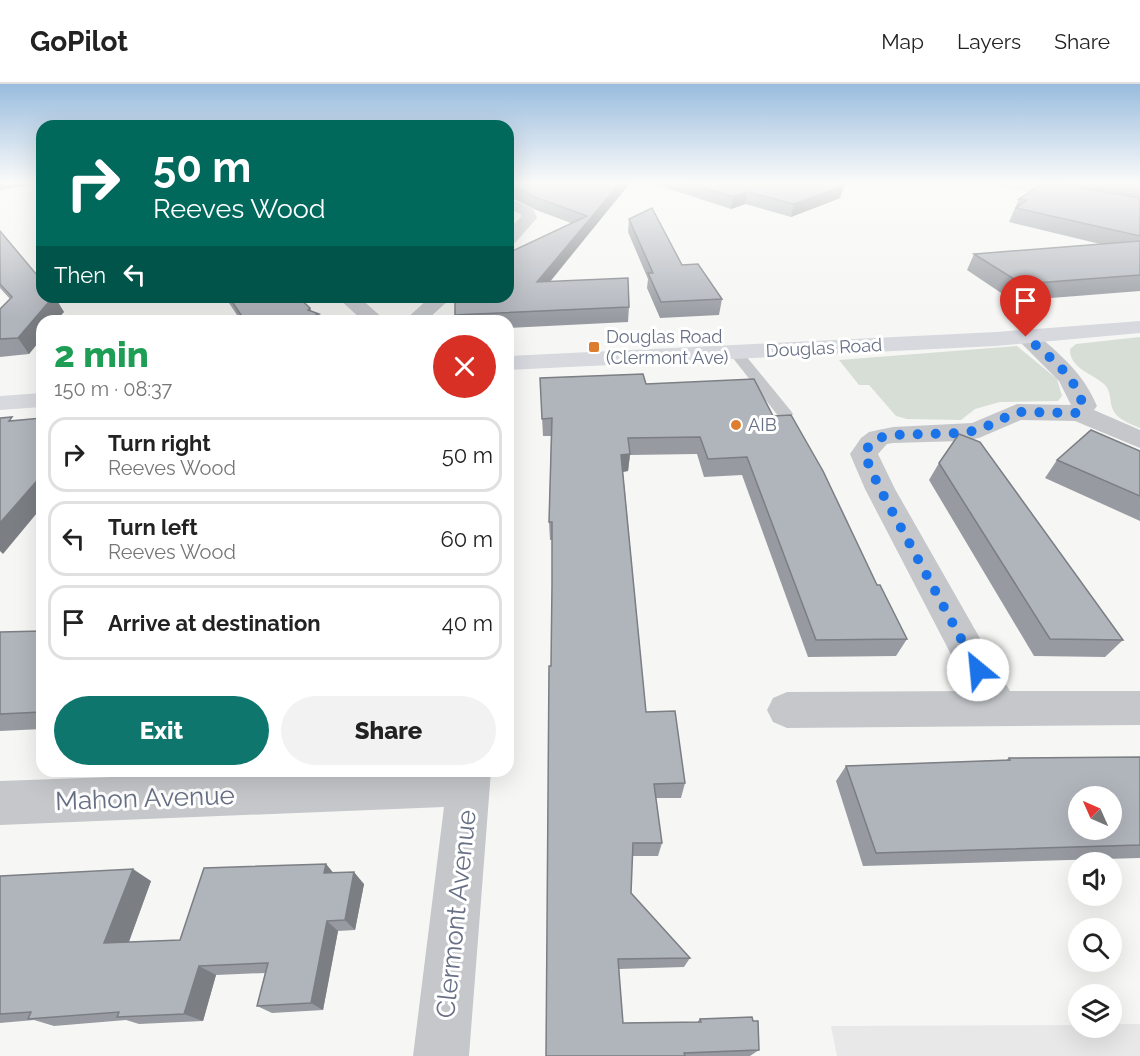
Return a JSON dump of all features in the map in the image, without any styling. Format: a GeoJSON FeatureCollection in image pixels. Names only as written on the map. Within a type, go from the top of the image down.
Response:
{"type":"FeatureCollection","features":[{"type":"Feature","properties":{"kind":"main road","name":"Douglas Road"},"geometry":{"type":"LineString","coordinates":[[514,363],[1026,337],[1140,327]]}},
{"type":"Feature","properties":{"kind":"main road"},"geometry":{"type":"LineString","coordinates":[[0,403],[36,400]]}},
{"type":"Feature","properties":{"kind":"street"},"geometry":{"type":"LineString","coordinates":[[354,303],[369,315]]}},
{"type":"Feature","properties":{"kind":"street"},"geometry":{"type":"LineString","coordinates":[[421,315],[435,303]]}},
{"type":"Feature","properties":{"kind":"street"},"geometry":{"type":"LineString","coordinates":[[1026,337],[1065,370],[1081,398],[1083,406],[1079,413]]}},
{"type":"Feature","properties":{"kind":"street"},"geometry":{"type":"LineString","coordinates":[[1000,710],[880,489],[864,454],[870,444],[878,438],[893,435],[962,433],[979,430],[1017,412],[1079,413],[1140,440]]}},
{"type":"Feature","properties":{"kind":"street"},"geometry":{"type":"LineString","coordinates":[[787,710],[1140,708]]}},
{"type":"Feature","properties":{"kind":"street","name":"Mahon Avenue"},"geometry":{"type":"LineString","coordinates":[[0,803],[470,778]]}},
{"type":"Feature","properties":{"kind":"street","name":"Clermont Avenue"},"geometry":{"type":"LineString","coordinates":[[441,1056],[470,778]]}},
{"type":"Feature","properties":{"kind":"lane"},"geometry":{"type":"LineString","coordinates":[[735,353],[785,414]]}},
{"type":"Feature","properties":{"kind":"shaded area"},"geometry":{"type":"Polygon","coordinates":[[[1140,337],[1140,428],[1115,413],[1107,387],[1077,366],[1070,349],[1076,344],[1140,337]]]}},
{"type":"Feature","properties":{"kind":"shaded area"},"geometry":{"type":"Polygon","coordinates":[[[1017,346],[1057,379],[1062,396],[1058,401],[1000,402],[975,409],[961,420],[907,419],[896,416],[869,385],[859,385],[839,360],[1017,346]]]}},
{"type":"Feature","properties":{"kind":"shaded area"},"geometry":{"type":"Polygon","coordinates":[[[1122,1024],[1140,1024],[1140,1056],[837,1056],[831,1026],[1068,1025],[1068,1038],[1122,1038],[1122,1024]]]}},
{"type":"Feature","properties":{"kind":"building"},"geometry":{"type":"Polygon","coordinates":[[[561,228],[582,228],[537,282],[628,278],[629,307],[455,315],[455,303],[514,303],[514,250],[561,228]]]}},
{"type":"Feature","properties":{"kind":"building"},"geometry":{"type":"Polygon","coordinates":[[[633,228],[663,228],[682,265],[698,264],[722,299],[661,302],[648,273],[653,273],[633,228]]]}},
{"type":"Feature","properties":{"kind":"building"},"geometry":{"type":"Polygon","coordinates":[[[1106,228],[1140,228],[1140,236],[1106,228]]]}},
{"type":"Feature","properties":{"kind":"building"},"geometry":{"type":"Polygon","coordinates":[[[0,231],[36,274],[36,303],[48,303],[18,338],[0,339],[0,309],[12,297],[0,284],[0,231]]]}},
{"type":"Feature","properties":{"kind":"building"},"geometry":{"type":"Polygon","coordinates":[[[1140,241],[1140,275],[1022,284],[974,254],[1140,241]]]}},
{"type":"Feature","properties":{"kind":"building"},"geometry":{"type":"Polygon","coordinates":[[[233,303],[305,303],[310,308],[308,310],[319,314],[316,315],[241,315],[233,303]]]}},
{"type":"Feature","properties":{"kind":"building"},"geometry":{"type":"Polygon","coordinates":[[[643,374],[646,384],[754,379],[773,416],[791,415],[823,471],[877,585],[880,585],[907,639],[816,640],[747,457],[708,459],[700,437],[628,438],[630,454],[621,455],[646,712],[675,711],[685,783],[654,784],[662,843],[633,843],[631,893],[690,958],[618,959],[623,1023],[701,1022],[700,1019],[752,1017],[753,1021],[758,1021],[759,1050],[684,1053],[685,1056],[546,1056],[549,666],[551,666],[552,585],[552,522],[549,522],[552,418],[542,419],[540,378],[643,374]]]}},
{"type":"Feature","properties":{"kind":"building"},"geometry":{"type":"Polygon","coordinates":[[[12,417],[9,421],[36,419],[36,482],[0,523],[0,418],[12,417]]]}},
{"type":"Feature","properties":{"kind":"building"},"geometry":{"type":"Polygon","coordinates":[[[1091,430],[1140,451],[1140,496],[1057,460],[1091,430]]]}},
{"type":"Feature","properties":{"kind":"building"},"geometry":{"type":"Polygon","coordinates":[[[959,434],[980,442],[1123,640],[1050,639],[939,463],[959,434]]]}},
{"type":"Feature","properties":{"kind":"building"},"geometry":{"type":"Polygon","coordinates":[[[36,631],[36,712],[0,714],[0,632],[36,631]]]}},
{"type":"Feature","properties":{"kind":"building"},"geometry":{"type":"Polygon","coordinates":[[[1140,757],[1140,845],[876,853],[846,766],[1010,760],[1009,758],[1140,757]]]}},
{"type":"Feature","properties":{"kind":"building"},"geometry":{"type":"Polygon","coordinates":[[[326,864],[324,873],[354,872],[345,920],[327,921],[311,1003],[257,1006],[268,963],[199,966],[184,1014],[117,1017],[119,1012],[28,1019],[31,1012],[0,1014],[0,876],[133,869],[104,943],[180,940],[204,868],[326,864]]]}},
{"type":"Feature","properties":{"kind":"place","name":"Douglas Road (Clermont Ave)"},"geometry":{"type":"Point","coordinates":[594,347]}},
{"type":"Feature","properties":{"kind":"place","name":"AIB"},"geometry":{"type":"Point","coordinates":[736,425]}},
{"type":"Feature","properties":{"kind":"route"},"geometry":{"type":"LineString","coordinates":[[978,670],[880,489],[864,454],[870,444],[878,438],[893,435],[962,433],[979,430],[1017,412],[1079,413],[1083,406],[1081,398],[1065,370],[1026,337]]}}]}
